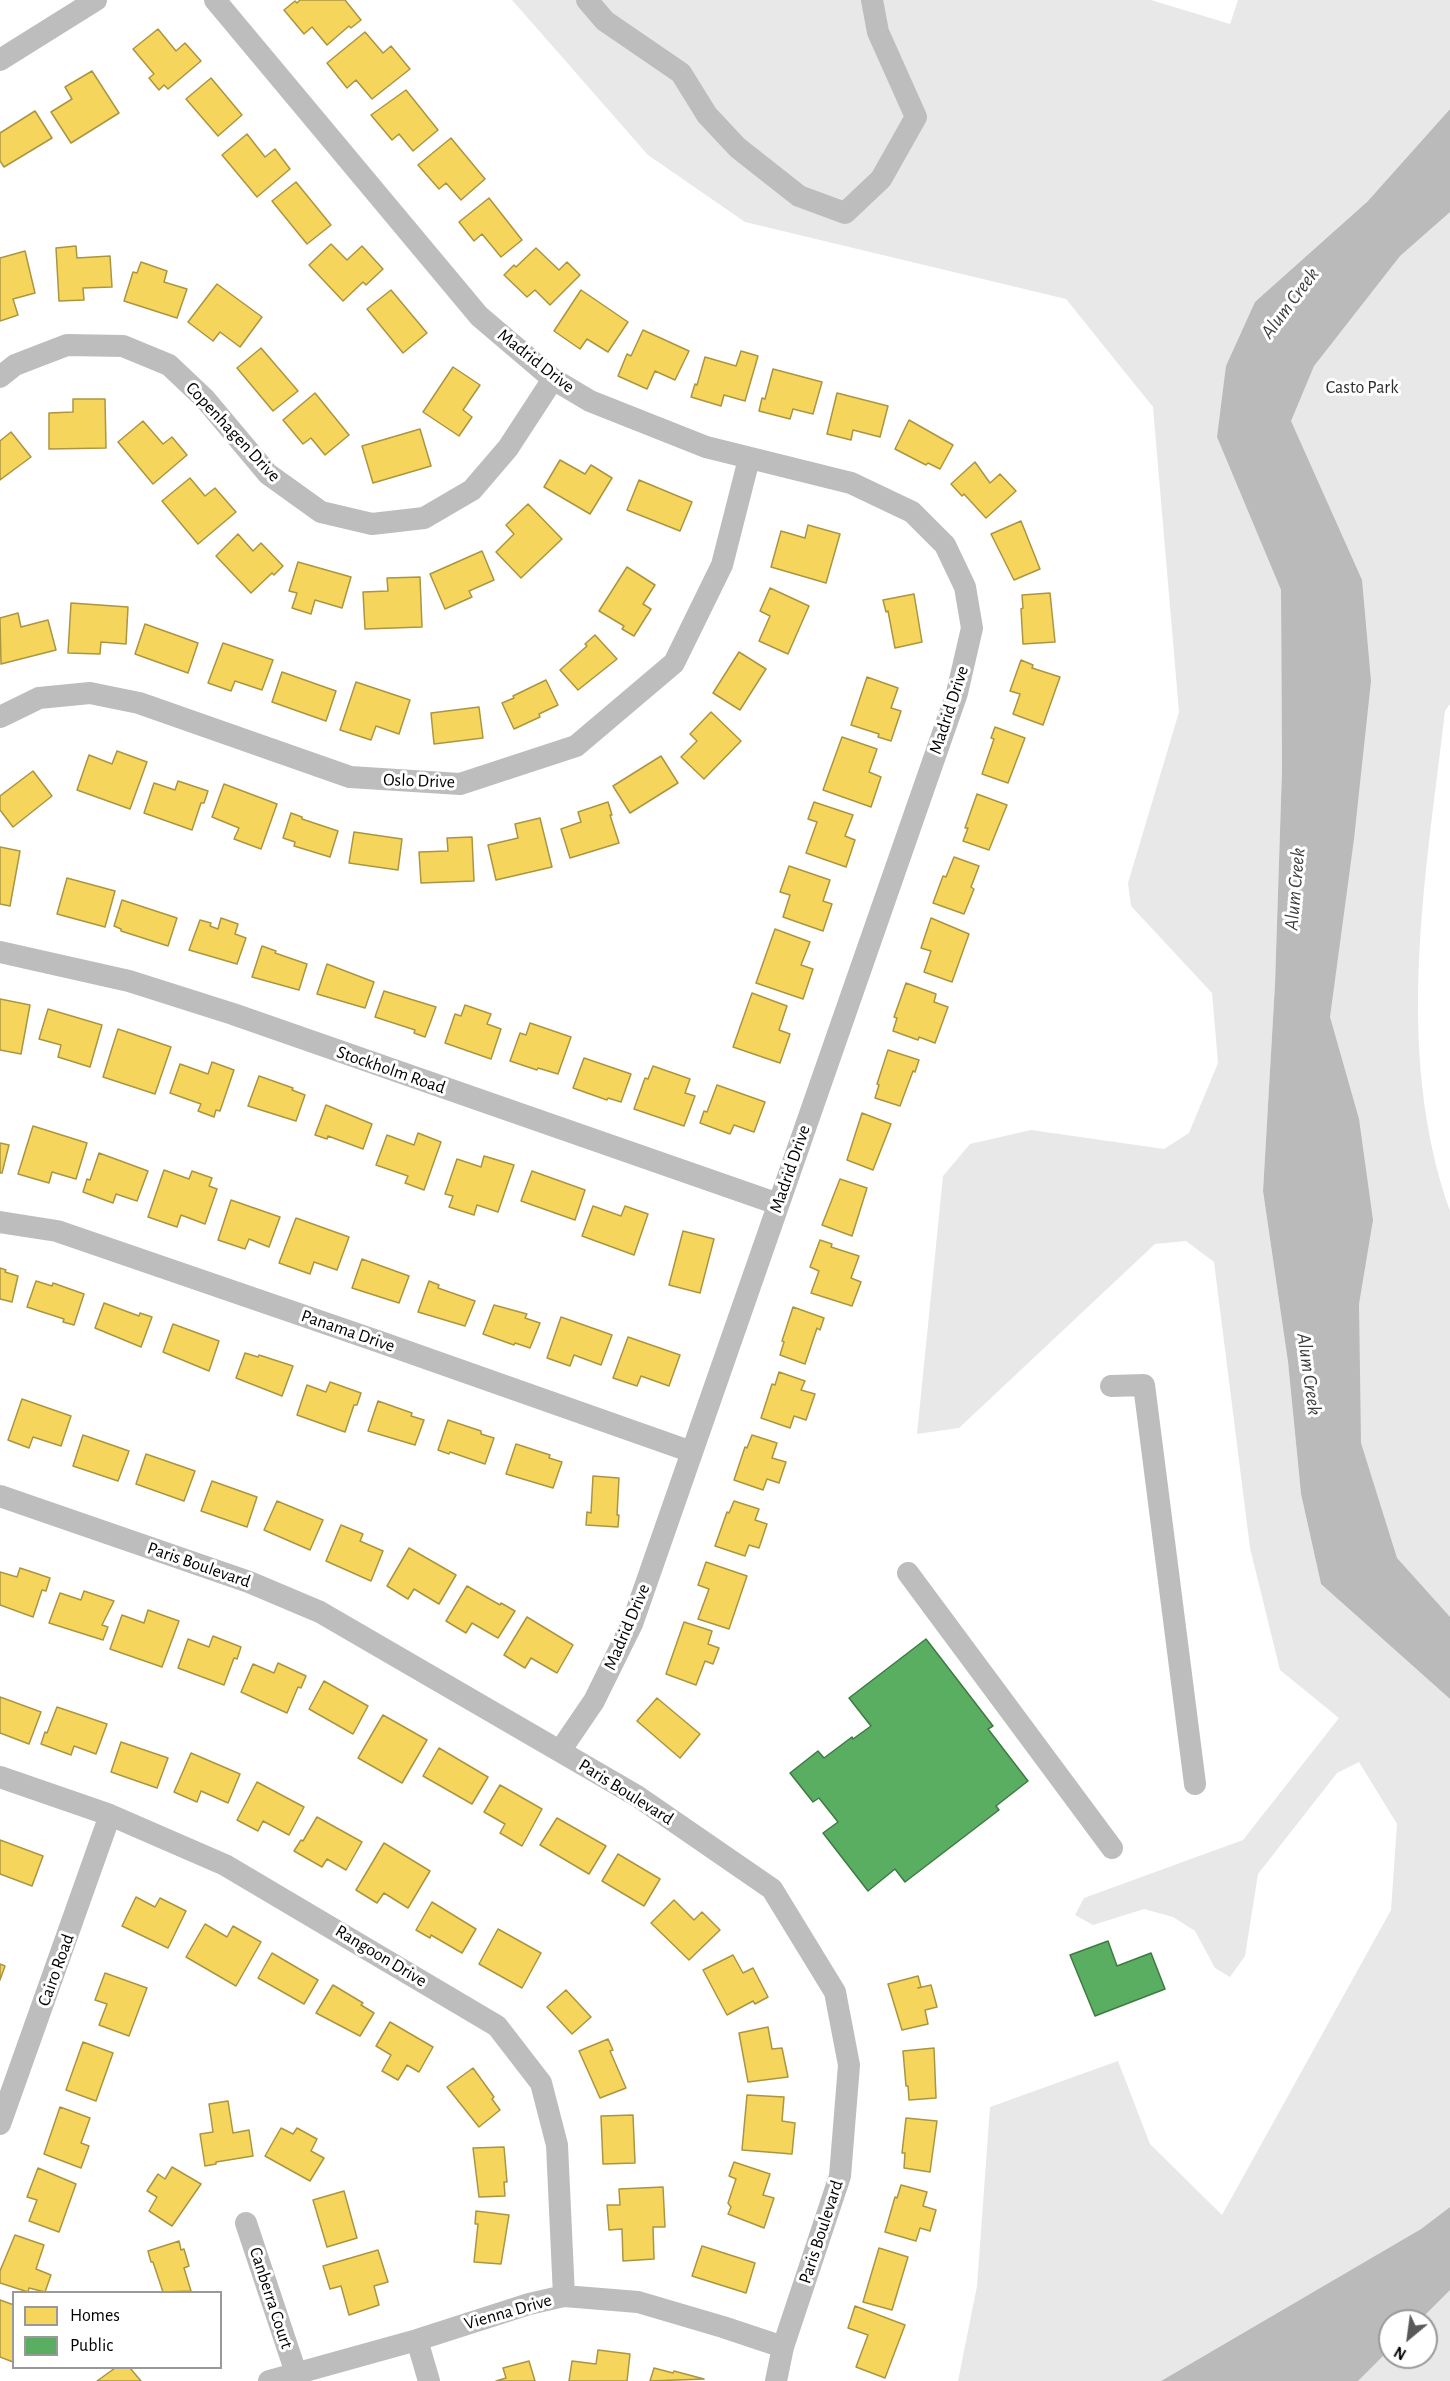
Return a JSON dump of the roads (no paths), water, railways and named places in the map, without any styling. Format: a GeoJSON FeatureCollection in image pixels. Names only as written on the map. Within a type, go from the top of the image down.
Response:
{"type":"FeatureCollection","features":[{"type":"Feature","properties":{"kind":"street"},"geometry":{"type":"LineString","coordinates":[[0,60],[96,0]]}},
{"type":"Feature","properties":{"kind":"street","name":"Madrid Drive"},"geometry":{"type":"LineString","coordinates":[[215,0],[479,316],[553,378],[590,401],[706,447],[851,483],[912,512],[945,545],[965,587],[972,628],[957,693],[632,1624],[594,1701],[560,1751]]}},
{"type":"Feature","properties":{"kind":"street"},"geometry":{"type":"LineString","coordinates":[[587,0],[605,21],[681,73],[707,115],[738,148],[799,196],[844,213],[881,179],[916,117],[878,32],[872,0]]}},
{"type":"Feature","properties":{"kind":"street","name":"Copenhagen Drive"},"geometry":{"type":"LineString","coordinates":[[0,377],[15,365],[67,345],[123,346],[169,365],[205,399],[268,474],[321,512],[372,524],[424,518],[472,490],[508,448],[553,378]]}},
{"type":"Feature","properties":{"kind":"street","name":"Oslo Drive"},"geometry":{"type":"LineString","coordinates":[[0,717],[39,698],[90,693],[139,703],[350,777],[460,783],[576,746],[674,663],[722,565],[749,459]]}},
{"type":"Feature","properties":{"kind":"street","name":"Stockholm Road"},"geometry":{"type":"LineString","coordinates":[[0,952],[129,981],[778,1204]]}},
{"type":"Feature","properties":{"kind":"street","name":"Panama Drive"},"geometry":{"type":"LineString","coordinates":[[0,1222],[57,1231],[692,1452]]}},
{"type":"Feature","properties":{"kind":"street"},"geometry":{"type":"LineString","coordinates":[[1111,1386],[1144,1385],[1195,1784]]}},
{"type":"Feature","properties":{"kind":"street","name":"Paris Boulevard"},"geometry":{"type":"LineString","coordinates":[[0,1496],[249,1582],[320,1612],[637,1796],[772,1889],[835,1992],[849,2065],[840,2176],[783,2347],[776,2381]]}},
{"type":"Feature","properties":{"kind":"street"},"geometry":{"type":"LineString","coordinates":[[908,1573],[1112,1848]]}},
{"type":"Feature","properties":{"kind":"street","name":"Rangoon Drive"},"geometry":{"type":"LineString","coordinates":[[0,1777],[110,1815],[225,1865],[497,2026],[541,2083],[556,2145],[564,2296]]}},
{"type":"Feature","properties":{"kind":"street","name":"Cairo Road"},"geometry":{"type":"LineString","coordinates":[[0,2124],[110,1815]]}},
{"type":"Feature","properties":{"kind":"street","name":"Canberra Court"},"geometry":{"type":"LineString","coordinates":[[246,2223],[296,2373]]}},
{"type":"Feature","properties":{"kind":"street","name":"Vienna Drive"},"geometry":{"type":"LineString","coordinates":[[269,2381],[417,2340],[529,2304],[564,2296],[638,2302],[723,2326],[783,2347]]}},
{"type":"Feature","properties":{"kind":"street"},"geometry":{"type":"LineString","coordinates":[[417,2340],[429,2381]]}},
{"type":"Feature","properties":{"kind":"water","name":"Alum Creek"},"geometry":{"type":"Polygon","coordinates":[[[1450,109],[1450,212],[1400,256],[1314,366],[1291,421],[1362,580],[1371,681],[1354,839],[1330,1017],[1359,1119],[1373,1220],[1359,1304],[1361,1443],[1397,1558],[1450,1617],[1450,1699],[1321,1584],[1301,1494],[1288,1362],[1263,1191],[1275,984],[1282,769],[1281,590],[1217,437],[1226,366],[1255,302],[1367,202],[1450,109]]]}},
{"type":"Feature","properties":{"kind":"water"},"geometry":{"type":"Polygon","coordinates":[[[1450,2207],[1450,2290],[1431,2309],[1378,2309],[1378,2361],[1358,2381],[1161,2381],[1421,2229],[1450,2207]]]}},
{"type":"Feature","properties":{"kind":"park label","name":"Casto Park"},"geometry":{"type":"Point","coordinates":[1362,388]}}]}
